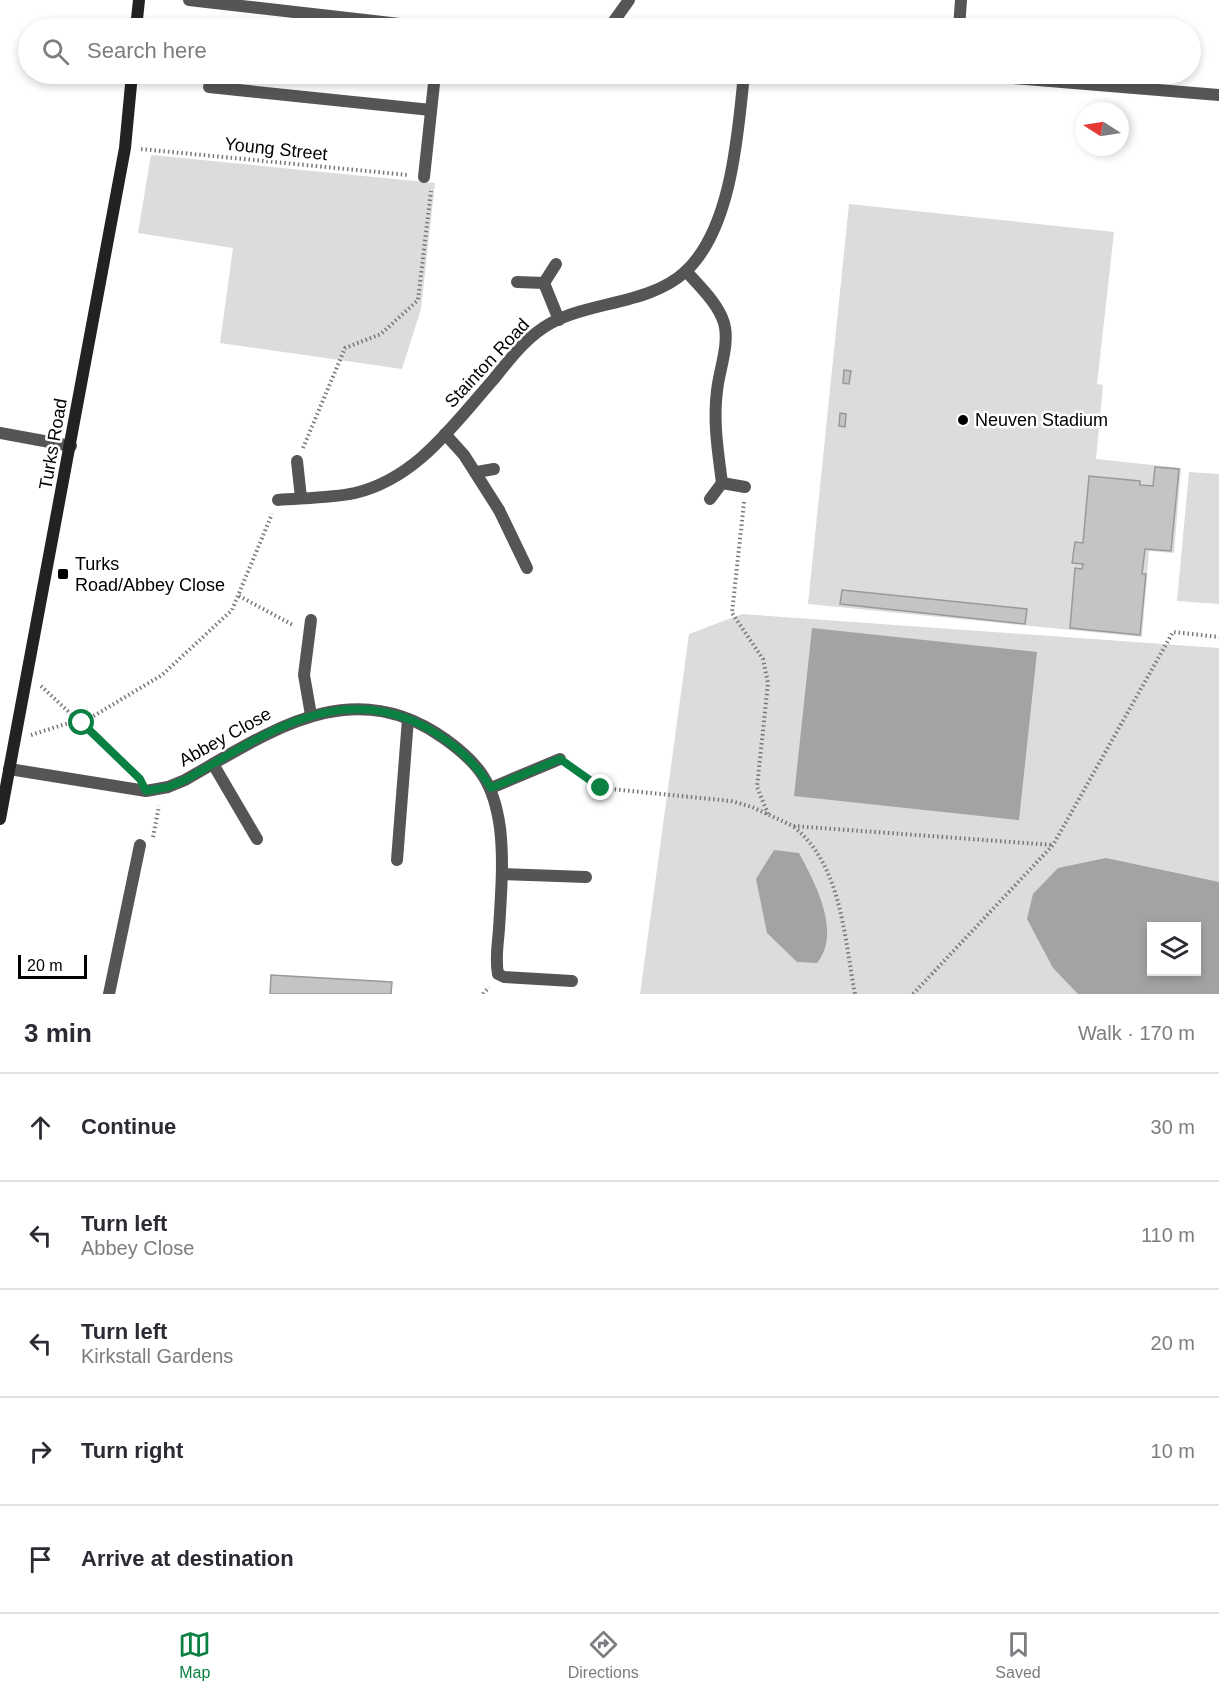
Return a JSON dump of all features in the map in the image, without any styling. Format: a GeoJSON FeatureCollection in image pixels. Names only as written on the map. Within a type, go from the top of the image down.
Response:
{"type":"FeatureCollection","features":[{"type":"Feature","properties":{"kind":"street"},"geometry":{"type":"LineString","coordinates":[[137,18],[139,0]]}},
{"type":"Feature","properties":{"kind":"street"},"geometry":{"type":"LineString","coordinates":[[189,0],[237,2],[359,18]]}},
{"type":"Feature","properties":{"kind":"street"},"geometry":{"type":"LineString","coordinates":[[616,18],[629,0]]}},
{"type":"Feature","properties":{"kind":"street"},"geometry":{"type":"LineString","coordinates":[[959,18],[961,0]]}},
{"type":"Feature","properties":{"kind":"street","name":"Turks Road"},"geometry":{"type":"LineString","coordinates":[[0,819],[125,148],[131,84]]}},
{"type":"Feature","properties":{"kind":"street"},"geometry":{"type":"LineString","coordinates":[[423,177],[434,84]]}},
{"type":"Feature","properties":{"kind":"street","name":"Stainton Road"},"geometry":{"type":"LineString","coordinates":[[278,500],[354,493],[380,485],[402,474],[425,456],[536,333],[558,320],[647,292],[686,271],[712,230],[727,191],[736,152],[743,84]]}},
{"type":"Feature","properties":{"kind":"street"},"geometry":{"type":"LineString","coordinates":[[1086,84],[1219,95]]}},
{"type":"Feature","properties":{"kind":"street"},"geometry":{"type":"LineString","coordinates":[[209,87],[431,110]]}},
{"type":"Feature","properties":{"kind":"street"},"geometry":{"type":"LineString","coordinates":[[518,282],[544,283],[556,264]]}},
{"type":"Feature","properties":{"kind":"street"},"geometry":{"type":"LineString","coordinates":[[686,271],[718,310],[724,323],[725,338],[716,392],[716,438],[722,483],[710,500]]}},
{"type":"Feature","properties":{"kind":"street","name":"Stainton Road"},"geometry":{"type":"LineString","coordinates":[[544,283],[558,320]]}},
{"type":"Feature","properties":{"kind":"street"},"geometry":{"type":"LineString","coordinates":[[0,433],[71,446]]}},
{"type":"Feature","properties":{"kind":"street","name":"Stainton Road"},"geometry":{"type":"LineString","coordinates":[[445,434],[477,472],[500,510],[527,568]]}},
{"type":"Feature","properties":{"kind":"street"},"geometry":{"type":"LineString","coordinates":[[297,462],[301,498]]}},
{"type":"Feature","properties":{"kind":"street"},"geometry":{"type":"LineString","coordinates":[[477,472],[494,469]]}},
{"type":"Feature","properties":{"kind":"street"},"geometry":{"type":"LineString","coordinates":[[722,483],[745,487]]}},
{"type":"Feature","properties":{"kind":"street"},"geometry":{"type":"LineString","coordinates":[[311,620],[304,675],[311,715]]}},
{"type":"Feature","properties":{"kind":"street","name":"Abbey Close"},"geometry":{"type":"LineString","coordinates":[[9,770],[146,791],[185,780],[274,730],[311,715],[335,710],[370,708],[408,719],[441,736],[468,755],[491,788],[500,830],[502,874],[498,974],[504,977],[573,981]]}},
{"type":"Feature","properties":{"kind":"street"},"geometry":{"type":"LineString","coordinates":[[398,860],[408,719]]}},
{"type":"Feature","properties":{"kind":"street"},"geometry":{"type":"LineString","coordinates":[[491,788],[560,759]]}},
{"type":"Feature","properties":{"kind":"street"},"geometry":{"type":"LineString","coordinates":[[213,765],[257,839]]}},
{"type":"Feature","properties":{"kind":"street"},"geometry":{"type":"LineString","coordinates":[[109,994],[140,845]]}},
{"type":"Feature","properties":{"kind":"street"},"geometry":{"type":"LineString","coordinates":[[502,874],[586,877]]}},
{"type":"Feature","properties":{"kind":"path","name":"Young Street"},"geometry":{"type":"LineString","coordinates":[[125,148],[423,177]]}},
{"type":"Feature","properties":{"kind":"path"},"geometry":{"type":"LineString","coordinates":[[297,462],[345,348],[381,334],[418,300],[432,178],[423,177]]}},
{"type":"Feature","properties":{"kind":"path"},"geometry":{"type":"LineString","coordinates":[[745,487],[732,613],[763,659],[768,682],[756,787],[768,815]]}},
{"type":"Feature","properties":{"kind":"path"},"geometry":{"type":"LineString","coordinates":[[16,739],[81,721],[162,675],[217,625],[232,610],[239,596],[278,500]]}},
{"type":"Feature","properties":{"kind":"path"},"geometry":{"type":"LineString","coordinates":[[239,596],[310,634]]}},
{"type":"Feature","properties":{"kind":"path"},"geometry":{"type":"LineString","coordinates":[[913,994],[1053,845],[1173,632],[1219,637]]}},
{"type":"Feature","properties":{"kind":"path"},"geometry":{"type":"LineString","coordinates":[[28,674],[81,721],[140,779],[146,791]]}},
{"type":"Feature","properties":{"kind":"path"},"geometry":{"type":"LineString","coordinates":[[560,759],[601,788],[731,801],[793,826],[809,839],[817,850],[834,888],[855,994]]}},
{"type":"Feature","properties":{"kind":"path"},"geometry":{"type":"LineString","coordinates":[[140,845],[153,838],[162,788]]}},
{"type":"Feature","properties":{"kind":"path"},"geometry":{"type":"LineString","coordinates":[[793,826],[1053,845]]}},
{"type":"Feature","properties":{"kind":"shaded area"},"geometry":{"type":"Polygon","coordinates":[[[151,155],[435,183],[421,309],[402,369],[220,343],[233,248],[138,233],[151,155]]]}},
{"type":"Feature","properties":{"kind":"shaded area","name":"Neuven Stadium"},"geometry":{"type":"Polygon","coordinates":[[[849,204],[1114,232],[1097,384],[1103,385],[1096,459],[1181,468],[1174,553],[1149,551],[1142,637],[808,604],[849,204]]]}},
{"type":"Feature","properties":{"kind":"shaded area"},"geometry":{"type":"Polygon","coordinates":[[[1189,472],[1219,474],[1219,604],[1177,601],[1189,472]]]}},
{"type":"Feature","properties":{"kind":"shaded area"},"geometry":{"type":"Polygon","coordinates":[[[742,614],[1219,648],[1219,994],[640,994],[689,634],[742,614]]]}},
{"type":"Feature","properties":{"kind":"shaded area"},"geometry":{"type":"Polygon","coordinates":[[[812,628],[1037,652],[1019,820],[794,796],[812,628]]]}},
{"type":"Feature","properties":{"kind":"shaded area"},"geometry":{"type":"Polygon","coordinates":[[[774,850],[799,853],[818,893],[827,922],[827,937],[824,951],[817,963],[797,962],[767,933],[756,879],[774,850]]]}},
{"type":"Feature","properties":{"kind":"shaded area"},"geometry":{"type":"Polygon","coordinates":[[[1106,858],[1219,882],[1219,994],[1078,994],[1053,968],[1027,919],[1033,894],[1058,868],[1106,858]]]}},
{"type":"Feature","properties":{"kind":"building"},"geometry":{"type":"Polygon","coordinates":[[[844,370],[851,371],[849,384],[843,383],[844,370]]]}},
{"type":"Feature","properties":{"kind":"building"},"geometry":{"type":"Polygon","coordinates":[[[840,413],[846,414],[845,427],[839,426],[840,413]]]}},
{"type":"Feature","properties":{"kind":"building"},"geometry":{"type":"Polygon","coordinates":[[[1155,467],[1179,469],[1171,551],[1145,549],[1142,574],[1146,574],[1140,635],[1070,628],[1075,568],[1082,569],[1083,564],[1072,563],[1075,542],[1083,543],[1089,476],[1140,481],[1140,485],[1153,486],[1155,467]]]}},
{"type":"Feature","properties":{"kind":"building"},"geometry":{"type":"Polygon","coordinates":[[[842,590],[1027,609],[1025,624],[840,604],[842,590]]]}},
{"type":"Feature","properties":{"kind":"building"},"geometry":{"type":"Polygon","coordinates":[[[271,975],[392,982],[391,994],[270,994],[271,975]]]}},
{"type":"Feature","properties":{"kind":"place","name":"Neuven Stadium"},"geometry":{"type":"Point","coordinates":[963,420]}},
{"type":"Feature","properties":{"kind":"place","name":"Turks Road/Abbey Close"},"geometry":{"type":"Point","coordinates":[63,574]}},
{"type":"Feature","properties":{"kind":"route"},"geometry":{"type":"LineString","coordinates":[[82,723],[140,779],[146,791],[168,787],[185,780],[298,719],[325,711],[370,708],[396,714],[419,723],[441,736],[468,755],[491,788],[560,759],[601,788]]}}]}
